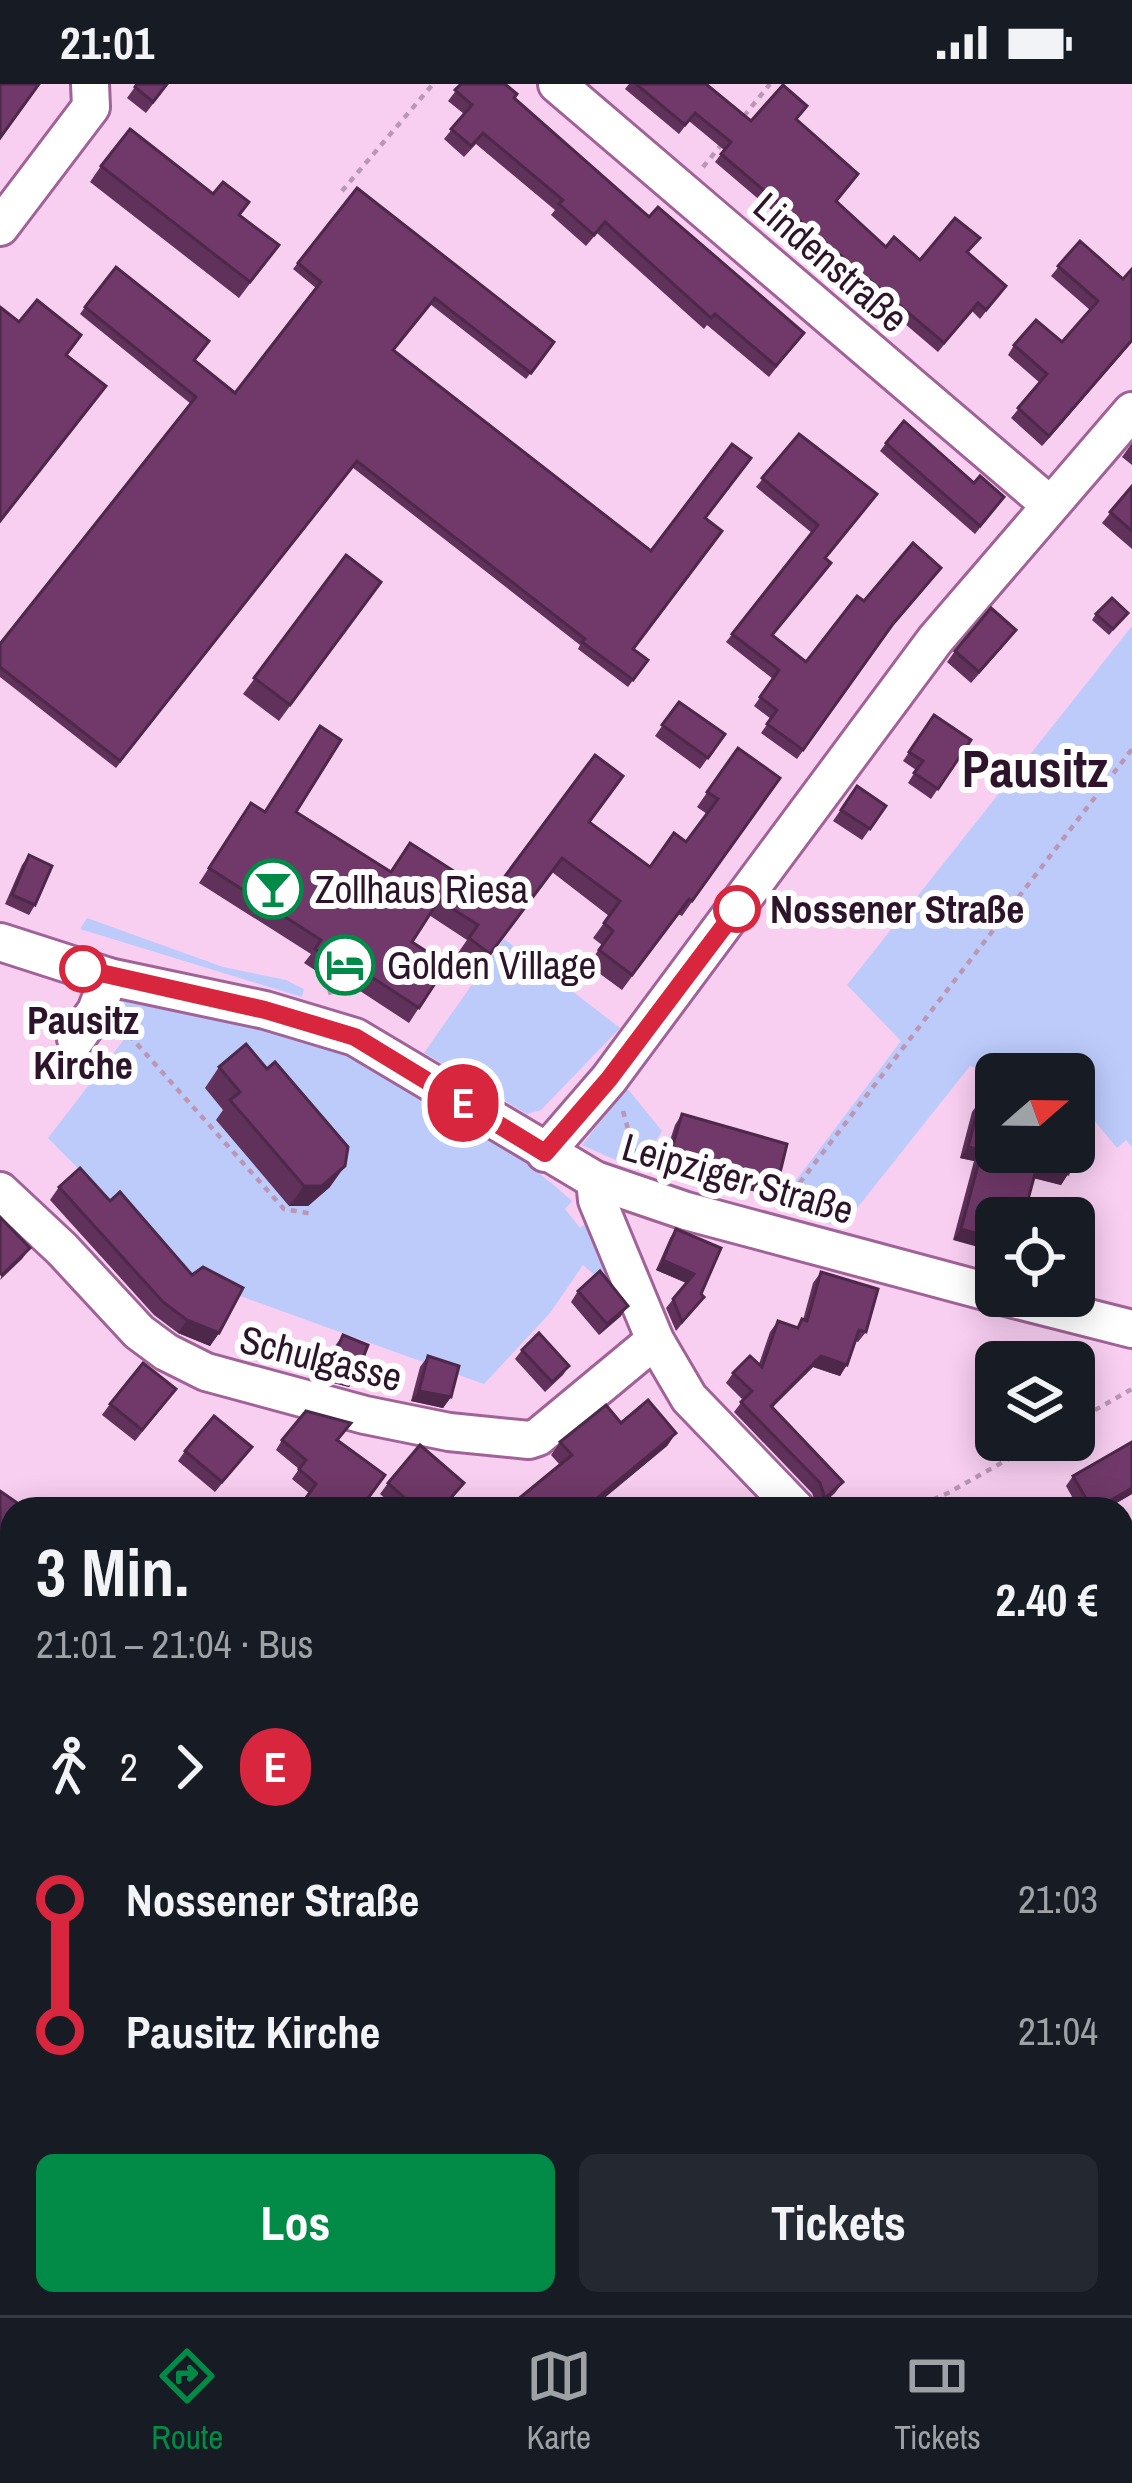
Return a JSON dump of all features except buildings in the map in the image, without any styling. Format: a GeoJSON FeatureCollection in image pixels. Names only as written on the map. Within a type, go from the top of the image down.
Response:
{"type":"FeatureCollection","features":[{"type":"Feature","properties":{"kind":"street"},"geometry":{"type":"LineString","coordinates":[[0,226],[91,107],[90,84]]}},
{"type":"Feature","properties":{"kind":"street","name":"Lindenstraße"},"geometry":{"type":"LineString","coordinates":[[557,84],[1049,505]]}},
{"type":"Feature","properties":{"kind":"street"},"geometry":{"type":"LineString","coordinates":[[545,1153],[609,1079],[935,640],[1132,411]]}},
{"type":"Feature","properties":{"kind":"street","name":"Leipziger Straße"},"geometry":{"type":"LineString","coordinates":[[0,942],[94,1009],[265,1010],[355,1037],[595,1180],[975,1289]]}},
{"type":"Feature","properties":{"kind":"street"},"geometry":{"type":"LineString","coordinates":[[595,1180],[597,1201],[655,1340],[689,1398],[784,1497]]}},
{"type":"Feature","properties":{"kind":"street","name":"Schulgasse"},"geometry":{"type":"LineString","coordinates":[[0,1191],[139,1332],[166,1352],[236,1382],[365,1415],[448,1432],[529,1440],[655,1340]]}},
{"type":"Feature","properties":{"kind":"street","name":"Leipziger Straße"},"geometry":{"type":"LineString","coordinates":[[1085,1317],[1132,1329]]}},
{"type":"Feature","properties":{"kind":"path"},"geometry":{"type":"LineString","coordinates":[[342,191],[433,84]]}},
{"type":"Feature","properties":{"kind":"path"},"geometry":{"type":"LineString","coordinates":[[742,118],[770,84]]}},
{"type":"Feature","properties":{"kind":"path"},"geometry":{"type":"LineString","coordinates":[[685,191],[728,136]]}},
{"type":"Feature","properties":{"kind":"path"},"geometry":{"type":"LineString","coordinates":[[765,1232],[1132,749]]}},
{"type":"Feature","properties":{"kind":"path"},"geometry":{"type":"LineString","coordinates":[[328,993],[352,986]]}},
{"type":"Feature","properties":{"kind":"path"},"geometry":{"type":"LineString","coordinates":[[94,1009],[129,1031],[284,1209],[314,1214]]}},
{"type":"Feature","properties":{"kind":"path"},"geometry":{"type":"LineString","coordinates":[[609,1079],[619,1095],[639,1169],[632,1192]]}},
{"type":"Feature","properties":{"kind":"path"},"geometry":{"type":"LineString","coordinates":[[1095,1410],[1132,1389]]}},
{"type":"Feature","properties":{"kind":"path"},"geometry":{"type":"LineString","coordinates":[[934,1497],[1002,1461]]}},
{"type":"Feature","properties":{"kind":"shaded area"},"geometry":{"type":"Polygon","coordinates":[[[1132,626],[1132,1147],[1126,1140],[1117,1148],[1095,1121],[1095,1053],[975,1053],[975,1067],[970,1066],[842,1227],[794,1213],[795,1199],[785,1195],[901,1041],[847,985],[1132,626]]]}},
{"type":"Feature","properties":{"kind":"shaded area"},"geometry":{"type":"Polygon","coordinates":[[[87,918],[223,967],[286,980],[304,989],[302,997],[80,929],[87,918]]]}},
{"type":"Feature","properties":{"kind":"shaded area"},"geometry":{"type":"Polygon","coordinates":[[[504,939],[620,1028],[541,1110],[527,1114],[424,1053],[504,939]]]}},
{"type":"Feature","properties":{"kind":"shaded area"},"geometry":{"type":"Polygon","coordinates":[[[115,998],[269,1027],[329,1047],[380,1072],[499,1145],[572,1201],[565,1209],[580,1228],[589,1221],[630,1306],[583,1265],[550,1313],[484,1384],[185,1276],[48,1138],[139,1020],[113,1003],[115,998]]]}},
{"type":"Feature","properties":{"kind":"shaded area"},"geometry":{"type":"Polygon","coordinates":[[[627,1088],[662,1131],[638,1170],[582,1145],[627,1088]]]}},
{"type":"Feature","properties":{"kind":"bus line","name":"E"},"geometry":{"type":"LineString","coordinates":[[83,969],[265,1010],[355,1037],[545,1153],[609,1079],[737,909]]}},
{"type":"Feature","properties":{"kind":"place","name":"Zollhaus Riesa"},"geometry":{"type":"Point","coordinates":[273,889]}},
{"type":"Feature","properties":{"kind":"place","name":"Nossener Straße"},"geometry":{"type":"Point","coordinates":[737,909]}},
{"type":"Feature","properties":{"kind":"place","name":"Golden Village"},"geometry":{"type":"Point","coordinates":[345,965]}},
{"type":"Feature","properties":{"kind":"place","name":"Pausitz Kirche"},"geometry":{"type":"Point","coordinates":[83,969]}},
{"type":"Feature","properties":{"kind":"district","name":"Pausitz"},"geometry":{"type":"Point","coordinates":[1035,769]}}]}
